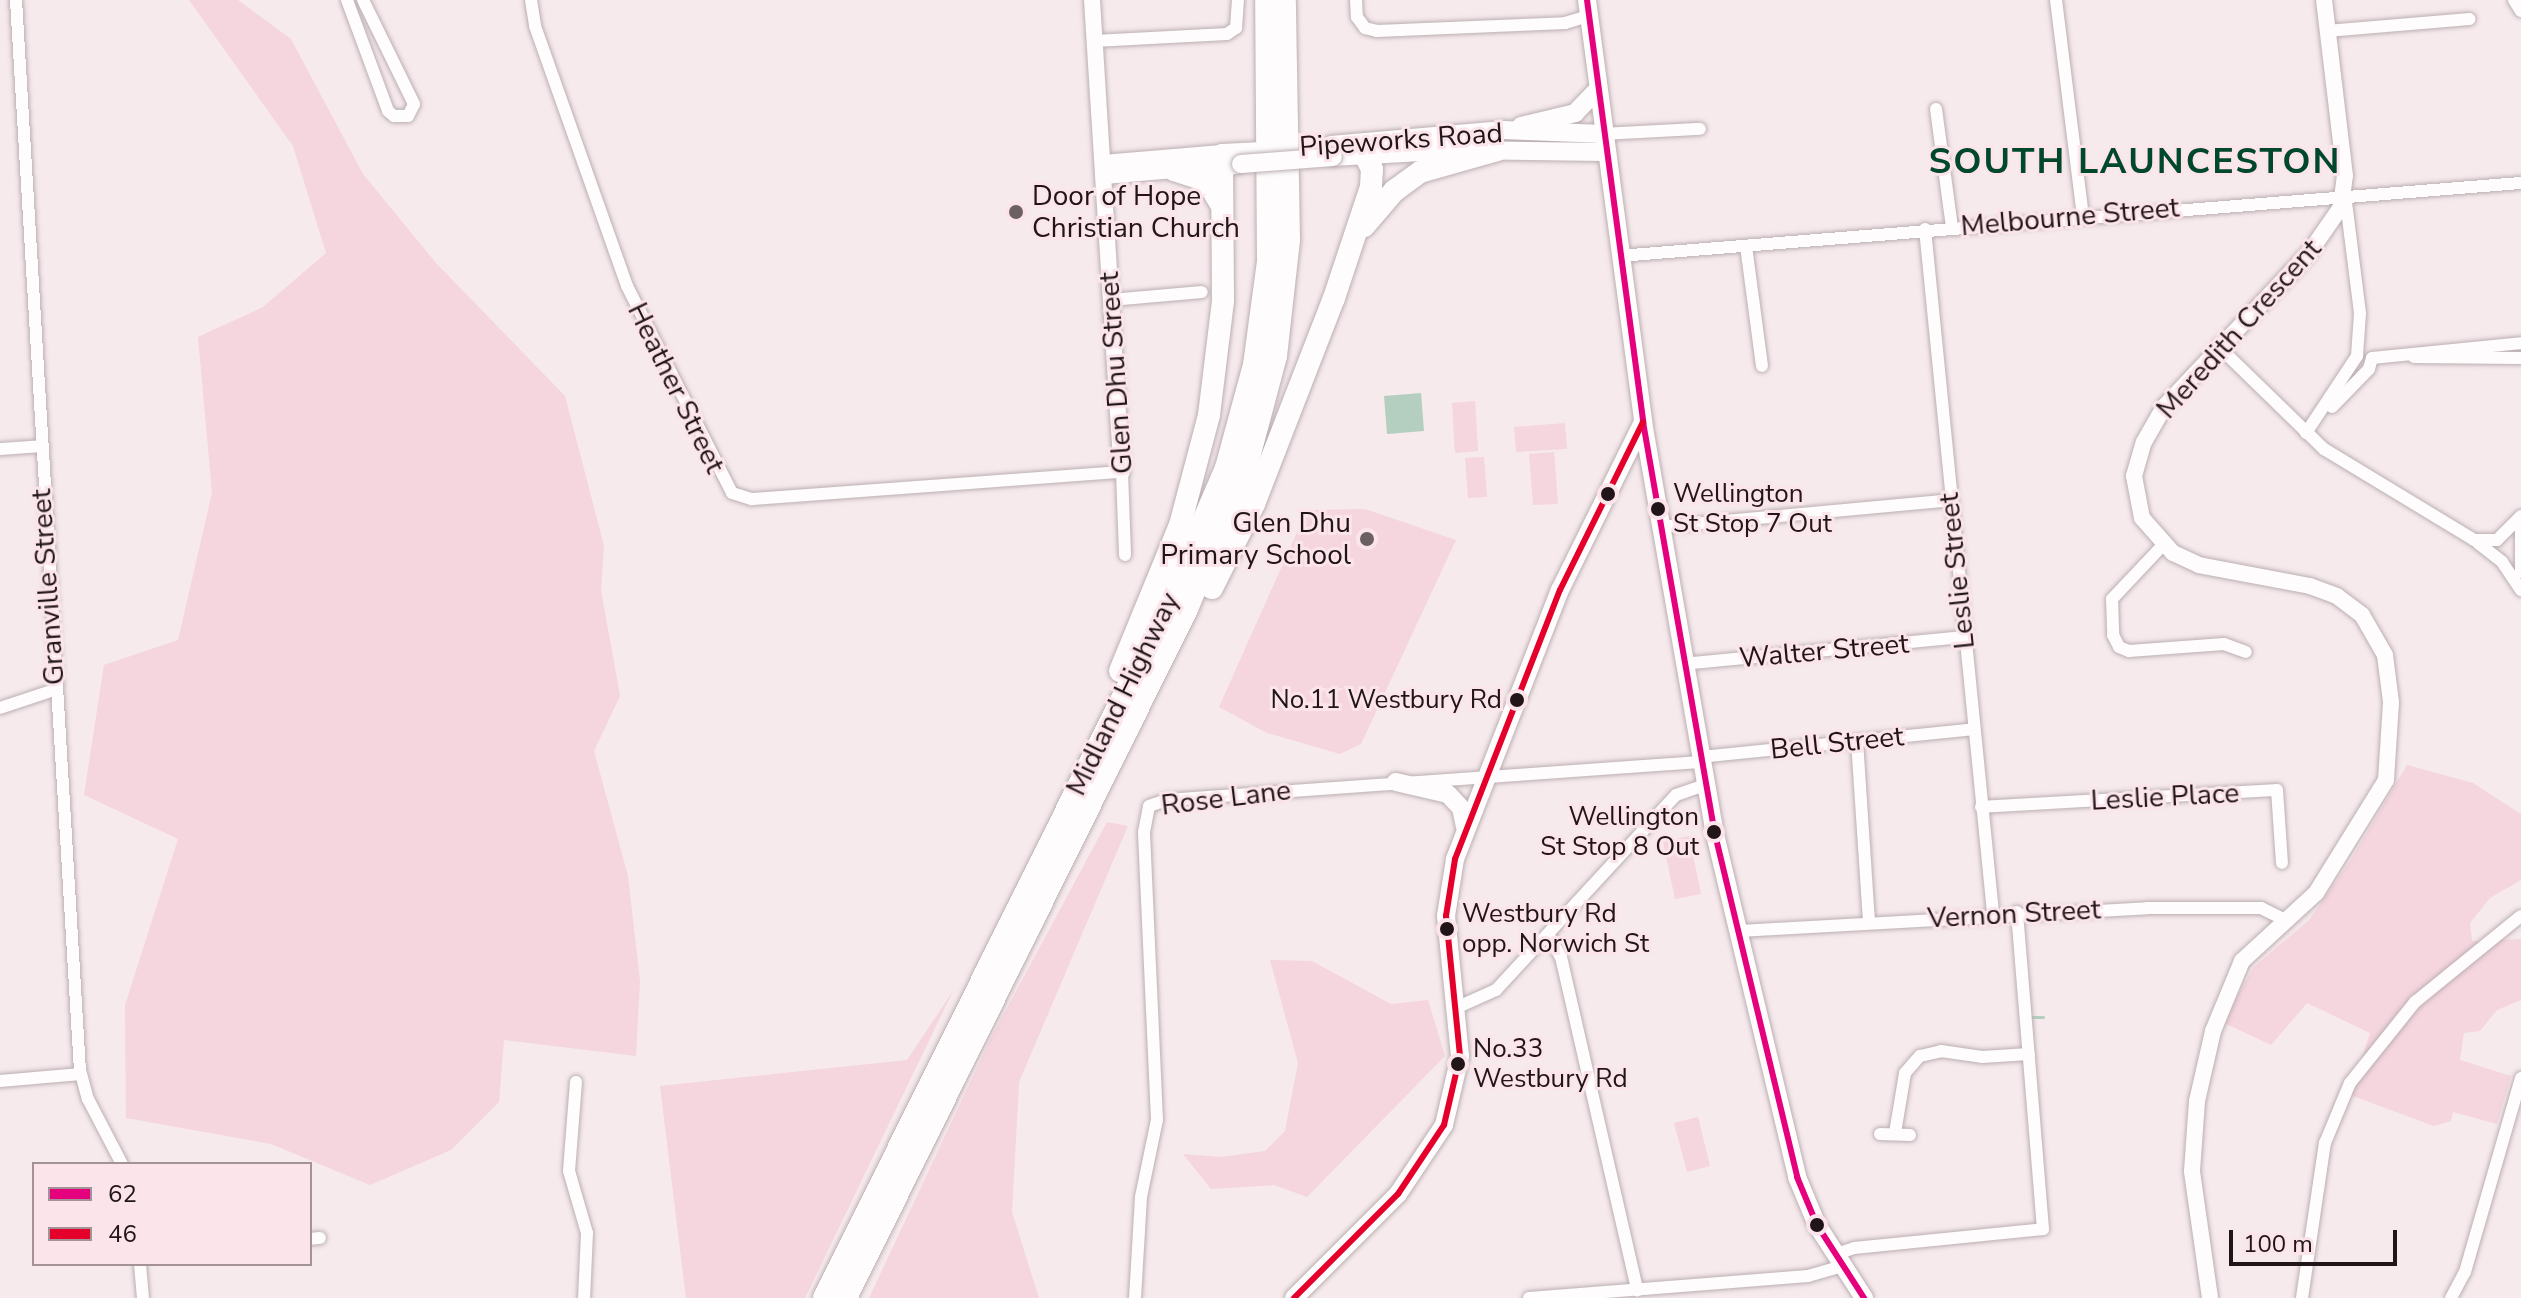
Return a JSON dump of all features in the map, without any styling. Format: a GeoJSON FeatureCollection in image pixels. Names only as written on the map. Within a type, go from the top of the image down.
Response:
{"type":"FeatureCollection","features":[{"type":"Feature","properties":{"kind":"highway","name":"Midland Highway"},"geometry":{"type":"LineString","coordinates":[[824,1298],[1184,571],[1244,406],[1260,332],[1270,231],[1266,0]]}},
{"type":"Feature","properties":{"kind":"highway","name":"Midland Highway"},"geometry":{"type":"LineString","coordinates":[[846,1298],[1209,561],[1262,417],[1280,328],[1289,240],[1285,0]]}},
{"type":"Feature","properties":{"kind":"highway"},"geometry":{"type":"LineString","coordinates":[[1347,259],[1374,211],[1405,181],[1498,137]]}},
{"type":"Feature","properties":{"kind":"highway"},"geometry":{"type":"LineString","coordinates":[[1037,913],[1106,796],[1240,533],[1347,259],[1373,180],[1365,155]]}},
{"type":"Feature","properties":{"kind":"highway"},"geometry":{"type":"LineString","coordinates":[[1044,853],[1192,488],[1221,340],[1223,211],[1232,159]]}},
{"type":"Feature","properties":{"kind":"highway"},"geometry":{"type":"LineString","coordinates":[[1174,170],[1207,181],[1223,211]]}},
{"type":"Feature","properties":{"kind":"main road"},"geometry":{"type":"LineString","coordinates":[[1588,8],[1643,422],[1705,785],[1786,1142],[1805,1199],[1864,1298]]}},
{"type":"Feature","properties":{"kind":"main road"},"geometry":{"type":"LineString","coordinates":[[1498,137],[1575,113],[1597,90]]}},
{"type":"Feature","properties":{"kind":"main road","name":"Pipeworks Road"},"geometry":{"type":"LineString","coordinates":[[1232,159],[1498,137],[1604,143]]}},
{"type":"Feature","properties":{"kind":"main road","name":"Pipeworks Road"},"geometry":{"type":"LineString","coordinates":[[1232,159],[1262,151],[1332,151],[1365,155],[1498,137]]}},
{"type":"Feature","properties":{"kind":"main road"},"geometry":{"type":"LineString","coordinates":[[1294,1298],[1398,1194],[1437,1141],[1459,1073],[1458,1007],[1446,916],[1465,827],[1560,590],[1643,422]]}},
{"type":"Feature","properties":{"kind":"main road"},"geometry":{"type":"LineString","coordinates":[[1396,782],[1448,794],[1461,808],[1465,827]]}},
{"type":"Feature","properties":{"kind":"street","name":"Granville Street"},"geometry":{"type":"LineString","coordinates":[[16,0],[39,446],[81,1074],[121,1162]]}},
{"type":"Feature","properties":{"kind":"street"},"geometry":{"type":"LineString","coordinates":[[347,0],[388,111],[408,116],[414,104],[363,0]]}},
{"type":"Feature","properties":{"kind":"street","name":"Heather Street"},"geometry":{"type":"LineString","coordinates":[[531,0],[535,26],[627,286],[732,493],[752,499],[1122,472]]}},
{"type":"Feature","properties":{"kind":"street","name":"Glen Dhu Street"},"geometry":{"type":"LineString","coordinates":[[1092,0],[1125,555]]}},
{"type":"Feature","properties":{"kind":"street"},"geometry":{"type":"LineString","coordinates":[[1094,41],[1227,34],[1236,28],[1238,0]]}},
{"type":"Feature","properties":{"kind":"street"},"geometry":{"type":"LineString","coordinates":[[1356,0],[1357,17],[1365,28],[1565,23],[1588,8]]}},
{"type":"Feature","properties":{"kind":"street"},"geometry":{"type":"LineString","coordinates":[[2056,0],[2083,217]]}},
{"type":"Feature","properties":{"kind":"street"},"geometry":{"type":"LineString","coordinates":[[2306,433],[2369,369],[2372,358],[2360,313],[2324,0]]}},
{"type":"Feature","properties":{"kind":"street"},"geometry":{"type":"LineString","coordinates":[[2514,0],[2521,11]]}},
{"type":"Feature","properties":{"kind":"street"},"geometry":{"type":"LineString","coordinates":[[2327,31],[2469,19]]}},
{"type":"Feature","properties":{"kind":"street"},"geometry":{"type":"LineString","coordinates":[[1936,109],[1952,227]]}},
{"type":"Feature","properties":{"kind":"street","name":"Pipeworks Road"},"geometry":{"type":"LineString","coordinates":[[1604,143],[1700,129]]}},
{"type":"Feature","properties":{"kind":"street","name":"Pipeworks Road"},"geometry":{"type":"LineString","coordinates":[[1104,169],[1232,159]]}},
{"type":"Feature","properties":{"kind":"street","name":"Pipeworks Road"},"geometry":{"type":"LineString","coordinates":[[1104,169],[1174,170],[1232,159]]}},
{"type":"Feature","properties":{"kind":"street","name":"Melbourne Street"},"geometry":{"type":"LineString","coordinates":[[1619,256],[2521,183]]}},
{"type":"Feature","properties":{"kind":"street","name":"Meredith Crescent"},"geometry":{"type":"LineString","coordinates":[[2210,1298],[2192,1171],[2201,1077],[2234,975],[2253,947],[2316,893],[2386,780],[2391,702],[2385,655],[2362,615],[2337,596],[2199,565],[2163,545],[2149,530],[2136,498],[2139,454],[2164,407],[2218,346],[2309,253],[2345,195]]}},
{"type":"Feature","properties":{"kind":"street","name":"Leslie Street"},"geometry":{"type":"LineString","coordinates":[[1925,229],[1993,913]]}},
{"type":"Feature","properties":{"kind":"street"},"geometry":{"type":"LineString","coordinates":[[1746,246],[1762,366]]}},
{"type":"Feature","properties":{"kind":"street"},"geometry":{"type":"LineString","coordinates":[[1111,300],[1202,292]]}},
{"type":"Feature","properties":{"kind":"street"},"geometry":{"type":"LineString","coordinates":[[2306,433],[2357,356],[2360,313]]}},
{"type":"Feature","properties":{"kind":"street"},"geometry":{"type":"LineString","coordinates":[[2372,358],[2521,343]]}},
{"type":"Feature","properties":{"kind":"street"},"geometry":{"type":"LineString","coordinates":[[2218,346],[2324,449],[2474,540],[2502,562],[2521,590]]}},
{"type":"Feature","properties":{"kind":"street"},"geometry":{"type":"LineString","coordinates":[[2391,355],[2521,358]]}},
{"type":"Feature","properties":{"kind":"street"},"geometry":{"type":"LineString","coordinates":[[0,449],[39,446]]}},
{"type":"Feature","properties":{"kind":"street"},"geometry":{"type":"LineString","coordinates":[[1661,527],[1950,500]]}},
{"type":"Feature","properties":{"kind":"street"},"geometry":{"type":"LineString","coordinates":[[2474,540],[2497,540],[2521,516]]}},
{"type":"Feature","properties":{"kind":"street"},"geometry":{"type":"LineString","coordinates":[[2521,530],[2521,572]]}},
{"type":"Feature","properties":{"kind":"street"},"geometry":{"type":"LineString","coordinates":[[2163,545],[2112,599],[2113,635],[2119,647],[2129,651],[2224,644],[2246,652]]}},
{"type":"Feature","properties":{"kind":"street","name":"Walter Street"},"geometry":{"type":"LineString","coordinates":[[1683,664],[1964,637]]}},
{"type":"Feature","properties":{"kind":"street"},"geometry":{"type":"LineString","coordinates":[[0,708],[54,690]]}},
{"type":"Feature","properties":{"kind":"street","name":"Bell Street"},"geometry":{"type":"LineString","coordinates":[[1700,760],[1974,729]]}},
{"type":"Feature","properties":{"kind":"street"},"geometry":{"type":"LineString","coordinates":[[1857,741],[1869,922]]}},
{"type":"Feature","properties":{"kind":"street","name":"Rose Lane"},"geometry":{"type":"LineString","coordinates":[[1135,1298],[1141,1197],[1157,1120],[1146,810],[1166,800],[1396,782],[1483,779],[1700,760]]}},
{"type":"Feature","properties":{"kind":"street"},"geometry":{"type":"LineString","coordinates":[[1458,1007],[1487,997],[1676,795],[1705,785]]}},
{"type":"Feature","properties":{"kind":"street","name":"Leslie Place"},"geometry":{"type":"LineString","coordinates":[[1981,807],[2277,790],[2282,863]]}},
{"type":"Feature","properties":{"kind":"street","name":"Vernon Street"},"geometry":{"type":"LineString","coordinates":[[1739,931],[2017,912],[2249,908],[2271,911],[2286,920]]}},
{"type":"Feature","properties":{"kind":"street"},"geometry":{"type":"LineString","coordinates":[[1529,1298],[1604,1295],[1826,1274],[1854,1248],[2043,1229],[2017,912]]}},
{"type":"Feature","properties":{"kind":"street"},"geometry":{"type":"LineString","coordinates":[[2302,1298],[2325,1143],[2350,1083],[2415,1002],[2521,916]]}},
{"type":"Feature","properties":{"kind":"street"},"geometry":{"type":"LineString","coordinates":[[1548,934],[1561,957],[1637,1290]]}},
{"type":"Feature","properties":{"kind":"street"},"geometry":{"type":"LineString","coordinates":[[1895,1133],[1905,1073],[1920,1056],[1941,1051],[1982,1057],[2029,1054]]}},
{"type":"Feature","properties":{"kind":"street"},"geometry":{"type":"LineString","coordinates":[[0,1081],[81,1074]]}},
{"type":"Feature","properties":{"kind":"street"},"geometry":{"type":"LineString","coordinates":[[2451,1298],[2465,1272],[2521,1078]]}},
{"type":"Feature","properties":{"kind":"street"},"geometry":{"type":"LineString","coordinates":[[576,1082],[569,1171],[587,1233],[584,1298]]}},
{"type":"Feature","properties":{"kind":"street"},"geometry":{"type":"LineString","coordinates":[[1880,1134],[1910,1135]]}},
{"type":"Feature","properties":{"kind":"street"},"geometry":{"type":"LineString","coordinates":[[140,1266],[143,1298]]}},
{"type":"Feature","properties":{"kind":"shaded area"},"geometry":{"type":"Polygon","coordinates":[[[189,0],[238,0],[291,39],[363,174],[436,263],[565,396],[604,546],[601,590],[620,696],[594,751],[628,876],[640,981],[636,1056],[504,1040],[499,1102],[451,1150],[370,1185],[271,1144],[126,1118],[125,1005],[178,839],[84,795],[104,665],[178,640],[212,493],[198,337],[263,307],[326,253],[293,146],[189,0]]]}},
{"type":"Feature","properties":{"kind":"shaded area"},"geometry":{"type":"Polygon","coordinates":[[[1421,393],[1424,431],[1387,434],[1384,396],[1421,393]]]}},
{"type":"Feature","properties":{"kind":"shaded area"},"geometry":{"type":"Polygon","coordinates":[[[1475,401],[1478,451],[1455,453],[1452,403],[1475,401]]]}},
{"type":"Feature","properties":{"kind":"shaded area"},"geometry":{"type":"Polygon","coordinates":[[[1565,423],[1567,449],[1516,452],[1514,427],[1565,423]]]}},
{"type":"Feature","properties":{"kind":"shaded area"},"geometry":{"type":"Polygon","coordinates":[[[1554,452],[1558,504],[1533,505],[1529,454],[1554,452]]]}},
{"type":"Feature","properties":{"kind":"shaded area"},"geometry":{"type":"Polygon","coordinates":[[[1484,457],[1487,497],[1468,498],[1465,458],[1484,457]]]}},
{"type":"Feature","properties":{"kind":"shaded area"},"geometry":{"type":"Polygon","coordinates":[[[1365,509],[1456,540],[1361,744],[1340,754],[1267,733],[1219,707],[1307,510],[1365,509]]]}},
{"type":"Feature","properties":{"kind":"shaded area"},"geometry":{"type":"Polygon","coordinates":[[[2407,765],[2473,783],[2521,814],[2521,880],[2490,898],[2470,923],[2472,941],[2521,939],[2521,1000],[2497,1010],[2480,1031],[2464,1033],[2460,1060],[2511,1076],[2497,1124],[2453,1112],[2451,1121],[2434,1126],[2350,1095],[2370,1033],[2307,1003],[2271,1045],[2222,1022],[2254,967],[2309,920],[2352,858],[2407,765]]]}},
{"type":"Feature","properties":{"kind":"shaded area"},"geometry":{"type":"Polygon","coordinates":[[[1107,822],[1128,826],[1019,1082],[1012,1212],[1039,1298],[869,1298],[991,1038],[1107,822]]]}},
{"type":"Feature","properties":{"kind":"shaded area"},"geometry":{"type":"Polygon","coordinates":[[[1689,836],[1701,894],[1675,899],[1663,842],[1689,836]]]}},
{"type":"Feature","properties":{"kind":"shaded area"},"geometry":{"type":"Polygon","coordinates":[[[1270,960],[1312,961],[1391,1004],[1428,1000],[1445,1056],[1307,1197],[1274,1185],[1211,1189],[1183,1154],[1221,1157],[1265,1151],[1285,1131],[1298,1063],[1270,960]]]}},
{"type":"Feature","properties":{"kind":"shaded area"},"geometry":{"type":"Polygon","coordinates":[[[953,991],[805,1298],[686,1298],[660,1086],[907,1060],[953,991]]]}},
{"type":"Feature","properties":{"kind":"shaded area"},"geometry":{"type":"Polygon","coordinates":[[[1698,1117],[1710,1166],[1687,1172],[1674,1123],[1698,1117]]]}},
{"type":"Feature","properties":{"kind":"waterway"},"geometry":{"type":"LineString","coordinates":[[2030,1017],[2043,1017]]}},
{"type":"Feature","properties":{"kind":"transit line","name":"62"},"geometry":{"type":"LineString","coordinates":[[1587,0],[1643,422],[1714,830],[1797,1177],[1817,1225],[1864,1298]]}},
{"type":"Feature","properties":{"kind":"transit line","name":"46"},"geometry":{"type":"LineString","coordinates":[[1294,1298],[1398,1194],[1444,1125],[1460,1056],[1446,916],[1455,859],[1560,590],[1643,422]]}},
{"type":"Feature","properties":{"kind":"place","name":"Door of Hope Christian Church"},"geometry":{"type":"Point","coordinates":[1016,212]}},
{"type":"Feature","properties":{"kind":"place","name":"Wellington St Stop 7 Out"},"geometry":{"type":"Point","coordinates":[1658,509]}},
{"type":"Feature","properties":{"kind":"place","name":"Glen Dhu Primary School"},"geometry":{"type":"Point","coordinates":[1367,539]}},
{"type":"Feature","properties":{"kind":"place","name":"No.11 Westbury Rd"},"geometry":{"type":"Point","coordinates":[1517,700]}},
{"type":"Feature","properties":{"kind":"place","name":"Wellington St Stop 8 Out"},"geometry":{"type":"Point","coordinates":[1714,832]}},
{"type":"Feature","properties":{"kind":"place","name":"Westbury Rd opp. Norwich St"},"geometry":{"type":"Point","coordinates":[1447,929]}},
{"type":"Feature","properties":{"kind":"place","name":"No.33 Westbury Rd"},"geometry":{"type":"Point","coordinates":[1458,1064]}},
{"type":"Feature","properties":{"kind":"district","name":"SOUTH LAUNCESTON"},"geometry":{"type":"Point","coordinates":[2135,162]}}]}
